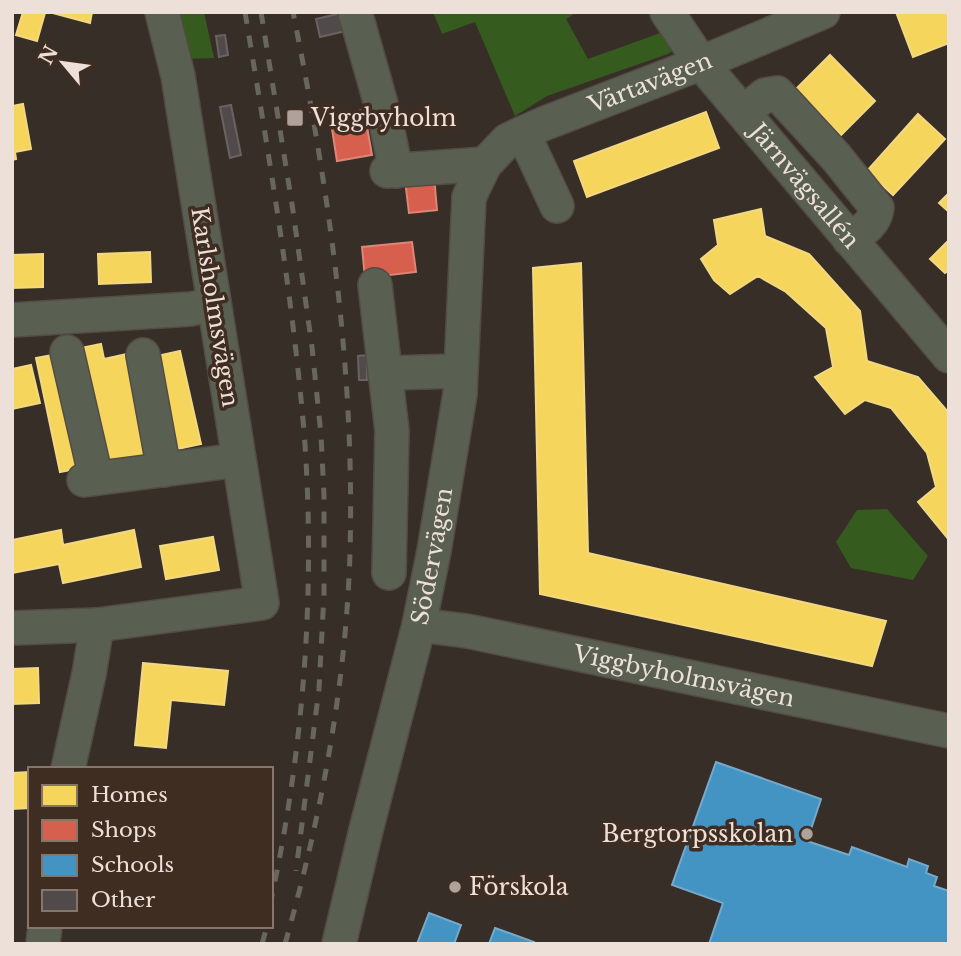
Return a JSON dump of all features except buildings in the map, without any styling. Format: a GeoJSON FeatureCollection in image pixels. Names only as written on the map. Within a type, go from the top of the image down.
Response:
{"type":"FeatureCollection","features":[{"type":"Feature","properties":{"kind":"street","name":"Karlsholmsvägen"},"geometry":{"type":"LineString","coordinates":[[97,625],[262,603],[178,76],[162,12]]}},
{"type":"Feature","properties":{"kind":"street","name":"Järnvägsallén"},"geometry":{"type":"LineString","coordinates":[[667,12],[701,63],[949,356]]}},
{"type":"Feature","properties":{"kind":"street","name":"Värtavägen"},"geometry":{"type":"LineString","coordinates":[[485,164],[508,140],[523,133],[823,12]]}},
{"type":"Feature","properties":{"kind":"street"},"geometry":{"type":"LineString","coordinates":[[357,21],[386,122],[392,171],[485,164]]}},
{"type":"Feature","properties":{"kind":"street"},"geometry":{"type":"LineString","coordinates":[[523,133],[557,206]]}},
{"type":"Feature","properties":{"kind":"street","name":"Södervägen"},"geometry":{"type":"LineString","coordinates":[[339,944],[419,625],[449,470],[461,371],[469,197],[485,164]]}},
{"type":"Feature","properties":{"kind":"street"},"geometry":{"type":"LineString","coordinates":[[375,285],[391,431],[390,573]]}},
{"type":"Feature","properties":{"kind":"street"},"geometry":{"type":"LineString","coordinates":[[12,320],[191,309],[214,304]]}},
{"type":"Feature","properties":{"kind":"street"},"geometry":{"type":"LineString","coordinates":[[68,352],[90,479],[239,460]]}},
{"type":"Feature","properties":{"kind":"street"},"geometry":{"type":"LineString","coordinates":[[143,355],[164,470]]}},
{"type":"Feature","properties":{"kind":"street"},"geometry":{"type":"LineString","coordinates":[[385,373],[461,371]]}},
{"type":"Feature","properties":{"kind":"street"},"geometry":{"type":"LineString","coordinates":[[12,628],[97,625],[68,767]]}},
{"type":"Feature","properties":{"kind":"street","name":"Viggbyholmsvägen"},"geometry":{"type":"LineString","coordinates":[[419,625],[467,631],[949,731]]}},
{"type":"Feature","properties":{"kind":"green space"},"geometry":{"type":"Polygon","coordinates":[[[174,12],[204,12],[214,58],[183,59],[174,12]]]}},
{"type":"Feature","properties":{"kind":"green space"},"geometry":{"type":"Polygon","coordinates":[[[433,12],[577,12],[566,19],[588,59],[666,31],[674,49],[668,54],[547,96],[515,116],[475,22],[442,34],[433,12]]]}},
{"type":"Feature","properties":{"kind":"green space"},"geometry":{"type":"Polygon","coordinates":[[[887,509],[928,556],[913,580],[851,568],[836,542],[857,510],[887,509]]]}},
{"type":"Feature","properties":{"kind":"railway"},"geometry":{"type":"LineString","coordinates":[[245,12],[271,169],[299,379],[309,549],[308,608],[299,726],[292,784],[273,889]]}},
{"type":"Feature","properties":{"kind":"railway"},"geometry":{"type":"LineString","coordinates":[[261,12],[312,347],[324,495],[324,594],[319,689],[296,871]]}},
{"type":"Feature","properties":{"kind":"railway"},"geometry":{"type":"LineString","coordinates":[[285,944],[310,848],[330,750],[343,652],[350,553],[348,416],[337,281],[318,146],[293,12]]}},
{"type":"Feature","properties":{"kind":"railway"},"geometry":{"type":"LineString","coordinates":[[262,944],[266,928]]}},
{"type":"Feature","properties":{"kind":"place","name":"Viggbyholm"},"geometry":{"type":"Point","coordinates":[295,118]}},
{"type":"Feature","properties":{"kind":"place","name":"Bergtorpsskolan"},"geometry":{"type":"Point","coordinates":[807,834]}},
{"type":"Feature","properties":{"kind":"place","name":"Förskola"},"geometry":{"type":"Point","coordinates":[455,887]}}]}
